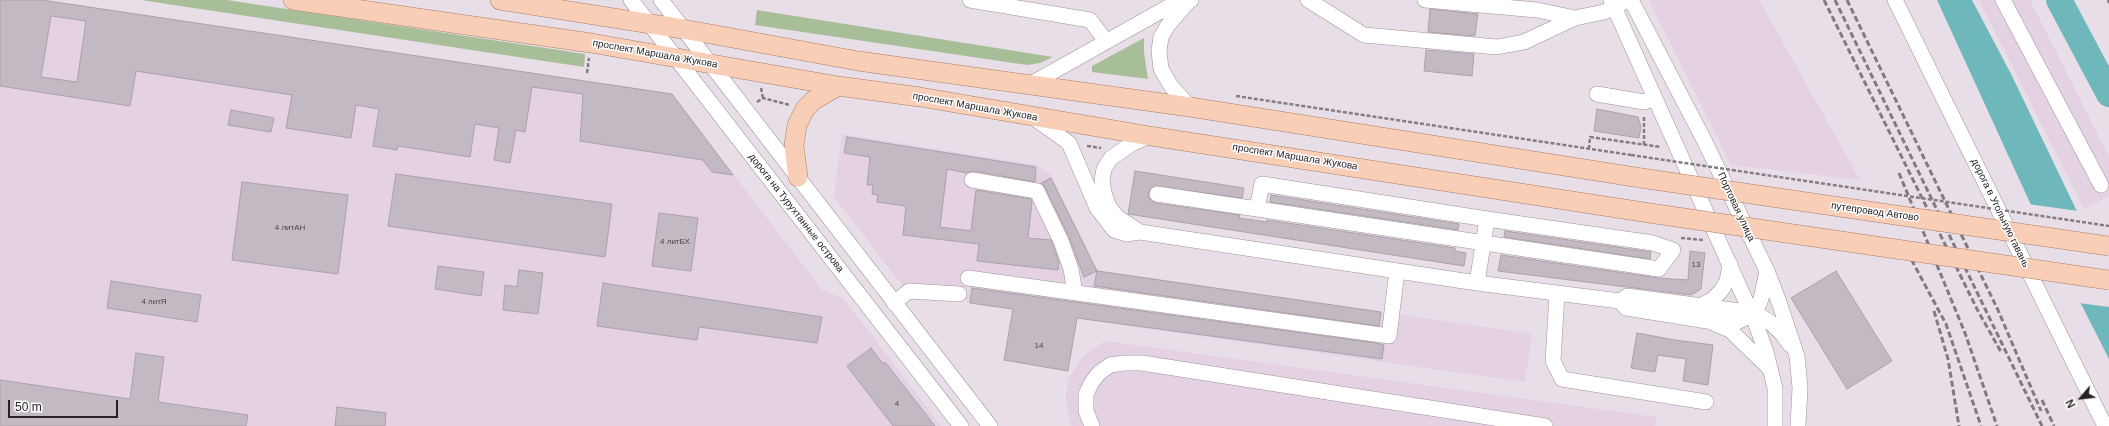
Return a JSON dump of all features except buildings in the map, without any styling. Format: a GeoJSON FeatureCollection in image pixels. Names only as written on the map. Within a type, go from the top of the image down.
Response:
{"type":"FeatureCollection","features":[{"type":"Feature","properties":{"kind":"main road","name":"проспект Маршала Жукова"},"geometry":{"type":"LineString","coordinates":[[293,0],[591,43],[838,86],[920,97],[1150,136],[1656,214],[2109,280]]}},
{"type":"Feature","properties":{"kind":"main road"},"geometry":{"type":"LineString","coordinates":[[515,1],[683,29],[858,61],[1190,107]]}},
{"type":"Feature","properties":{"kind":"main road"},"geometry":{"type":"LineString","coordinates":[[798,177],[794,146],[797,125],[805,109],[814,100],[838,86]]}},
{"type":"Feature","properties":{"kind":"main road","name":"путепровод Автово"},"geometry":{"type":"LineString","coordinates":[[1190,107],[1641,178],[2109,246]]}},
{"type":"Feature","properties":{"kind":"street","name":"дорога на Турухтанные острова"},"geometry":{"type":"LineString","coordinates":[[631,0],[960,426]]}},
{"type":"Feature","properties":{"kind":"street"},"geometry":{"type":"LineString","coordinates":[[661,0],[798,177],[986,425]]}},
{"type":"Feature","properties":{"kind":"street"},"geometry":{"type":"LineString","coordinates":[[970,0],[1090,20],[1106,41]]}},
{"type":"Feature","properties":{"kind":"street"},"geometry":{"type":"LineString","coordinates":[[1030,85],[1170,6],[1190,0]]}},
{"type":"Feature","properties":{"kind":"street"},"geometry":{"type":"LineString","coordinates":[[1190,0],[1168,25],[1161,37],[1158,51],[1161,69],[1171,86],[1190,107]]}},
{"type":"Feature","properties":{"kind":"street"},"geometry":{"type":"LineString","coordinates":[[1308,0],[1364,35],[1497,47],[1524,42],[1575,18],[1604,12],[1613,3],[1630,0]]}},
{"type":"Feature","properties":{"kind":"street"},"geometry":{"type":"LineString","coordinates":[[1425,0],[1537,10],[1575,18]]}},
{"type":"Feature","properties":{"kind":"street"},"geometry":{"type":"LineString","coordinates":[[1550,0],[1559,15]]}},
{"type":"Feature","properties":{"kind":"street","name":"Портовая улица"},"geometry":{"type":"LineString","coordinates":[[1630,0],[1704,140],[1767,272],[1790,330],[1797,356],[1800,388],[1798,426]]}},
{"type":"Feature","properties":{"kind":"street","name":"дорога в Угольную гавань"},"geometry":{"type":"LineString","coordinates":[[1895,0],[2105,426]]}},
{"type":"Feature","properties":{"kind":"street"},"geometry":{"type":"LineString","coordinates":[[2003,0],[2101,185]]}},
{"type":"Feature","properties":{"kind":"street"},"geometry":{"type":"LineString","coordinates":[[1613,3],[1649,100],[1753,313],[1771,370],[1775,388],[1775,426]]}},
{"type":"Feature","properties":{"kind":"street"},"geometry":{"type":"LineString","coordinates":[[1597,94],[1649,100]]}},
{"type":"Feature","properties":{"kind":"street"},"geometry":{"type":"LineString","coordinates":[[1031,117],[1057,133],[1069,143],[1097,208],[1106,222],[1114,230],[1126,234],[1140,232],[1557,294],[1620,301],[1627,296],[1753,313],[1770,322],[1784,335],[1797,356]]}},
{"type":"Feature","properties":{"kind":"street"},"geometry":{"type":"LineString","coordinates":[[1140,232],[1117,217],[1109,207],[1104,193],[1102,180],[1104,168],[1111,158],[1120,151],[1150,136]]}},
{"type":"Feature","properties":{"kind":"street"},"geometry":{"type":"LineString","coordinates":[[972,180],[1037,191],[1071,268],[1075,293]]}},
{"type":"Feature","properties":{"kind":"street"},"geometry":{"type":"LineString","coordinates":[[1157,194],[1483,243],[1658,269],[1673,250],[1653,243],[1262,184],[1257,209]]}},
{"type":"Feature","properties":{"kind":"street"},"geometry":{"type":"LineString","coordinates":[[1477,283],[1487,219]]}},
{"type":"Feature","properties":{"kind":"street"},"geometry":{"type":"LineString","coordinates":[[1702,305],[1713,299],[1721,291],[1727,281],[1730,264]]}},
{"type":"Feature","properties":{"kind":"street"},"geometry":{"type":"LineString","coordinates":[[968,278],[1389,336],[1397,271]]}},
{"type":"Feature","properties":{"kind":"street"},"geometry":{"type":"LineString","coordinates":[[1620,301],[1626,308],[1712,323],[1726,324],[1737,322],[1753,313],[1761,299],[1767,272]]}},
{"type":"Feature","properties":{"kind":"street"},"geometry":{"type":"LineString","coordinates":[[894,303],[910,291],[958,294]]}},
{"type":"Feature","properties":{"kind":"street"},"geometry":{"type":"LineString","coordinates":[[1557,294],[1553,361],[1562,379],[1706,402]]}},
{"type":"Feature","properties":{"kind":"street"},"geometry":{"type":"LineString","coordinates":[[1712,323],[1730,330],[1771,370]]}},
{"type":"Feature","properties":{"kind":"street"},"geometry":{"type":"LineString","coordinates":[[1092,426],[1086,411],[1086,394],[1092,382],[1099,373],[1110,365],[1124,363],[1142,363],[1545,426]]}},
{"type":"Feature","properties":{"kind":"path"},"geometry":{"type":"LineString","coordinates":[[588,73],[590,57]]}},
{"type":"Feature","properties":{"kind":"path"},"geometry":{"type":"LineString","coordinates":[[763,98],[794,106]]}},
{"type":"Feature","properties":{"kind":"path"},"geometry":{"type":"LineString","coordinates":[[1267,100],[2109,226]]}},
{"type":"Feature","properties":{"kind":"path"},"geometry":{"type":"LineString","coordinates":[[1644,145],[1649,100]]}},
{"type":"Feature","properties":{"kind":"path"},"geometry":{"type":"LineString","coordinates":[[1589,149],[1590,137],[1665,148]]}},
{"type":"Feature","properties":{"kind":"path"},"geometry":{"type":"LineString","coordinates":[[1086,146],[1109,149]]}},
{"type":"Feature","properties":{"kind":"path"},"geometry":{"type":"LineString","coordinates":[[1678,238],[1708,241]]}},
{"type":"Feature","properties":{"kind":"shaded area"},"geometry":{"type":"Polygon","coordinates":[[[0,0],[42,0],[672,94],[822,290],[843,298],[941,426],[0,426],[0,0]]]}},
{"type":"Feature","properties":{"kind":"shaded area"},"geometry":{"type":"Polygon","coordinates":[[[1649,0],[1759,0],[1860,180],[1731,165],[1649,0]]]}},
{"type":"Feature","properties":{"kind":"shaded area"},"geometry":{"type":"Polygon","coordinates":[[[1979,0],[2030,0],[2109,157],[2109,196],[2084,209],[1979,0]]]}},
{"type":"Feature","properties":{"kind":"shaded area"},"geometry":{"type":"Polygon","coordinates":[[[842,134],[1036,165],[1050,174],[1097,270],[1532,334],[1525,382],[966,303],[967,289],[903,286],[834,197],[842,134]]]}},
{"type":"Feature","properties":{"kind":"shaded area"},"geometry":{"type":"Polygon","coordinates":[[[1105,341],[1656,417],[1655,426],[1071,426],[1066,400],[1068,379],[1083,356],[1105,341]]]}},
{"type":"Feature","properties":{"kind":"green space"},"geometry":{"type":"Polygon","coordinates":[[[141,0],[227,0],[585,54],[584,67],[141,0]]]}},
{"type":"Feature","properties":{"kind":"green space"},"geometry":{"type":"Polygon","coordinates":[[[757,10],[1053,57],[1040,63],[1027,65],[755,25],[757,10]]]}},
{"type":"Feature","properties":{"kind":"green space"},"geometry":{"type":"Polygon","coordinates":[[[1144,38],[1144,53],[1148,79],[1092,72],[1092,66],[1144,38]]]}},
{"type":"Feature","properties":{"kind":"water"},"geometry":{"type":"Polygon","coordinates":[[[1937,0],[1972,0],[2012,76],[2109,278],[2109,359],[2031,205],[1937,0]]]}},
{"type":"Feature","properties":{"kind":"pier"},"geometry":{"type":"Polygon","coordinates":[[[2028,204],[2078,211],[2109,274],[2109,307],[2079,303],[2028,204]]]}},
{"type":"Feature","properties":{"kind":"waterway"},"geometry":{"type":"LineString","coordinates":[[2059,0],[2109,94]]}},
{"type":"Feature","properties":{"kind":"railway"},"geometry":{"type":"LineString","coordinates":[[1824,0],[1977,309],[2001,352]]}},
{"type":"Feature","properties":{"kind":"railway"},"geometry":{"type":"LineString","coordinates":[[1835,0],[2042,426]]}},
{"type":"Feature","properties":{"kind":"railway"},"geometry":{"type":"LineString","coordinates":[[1847,0],[1998,310],[2041,411]]}},
{"type":"Feature","properties":{"kind":"railway"},"geometry":{"type":"LineString","coordinates":[[1899,173],[1965,333],[1997,426]]}},
{"type":"Feature","properties":{"kind":"railway"},"geometry":{"type":"LineString","coordinates":[[1903,244],[1946,324],[1981,426]]}},
{"type":"Feature","properties":{"kind":"railway"},"geometry":{"type":"LineString","coordinates":[[1934,311],[1948,359],[1959,426]]}},
{"type":"Feature","properties":{"kind":"railway"},"geometry":{"type":"LineString","coordinates":[[2042,400],[2054,426]]}}]}
